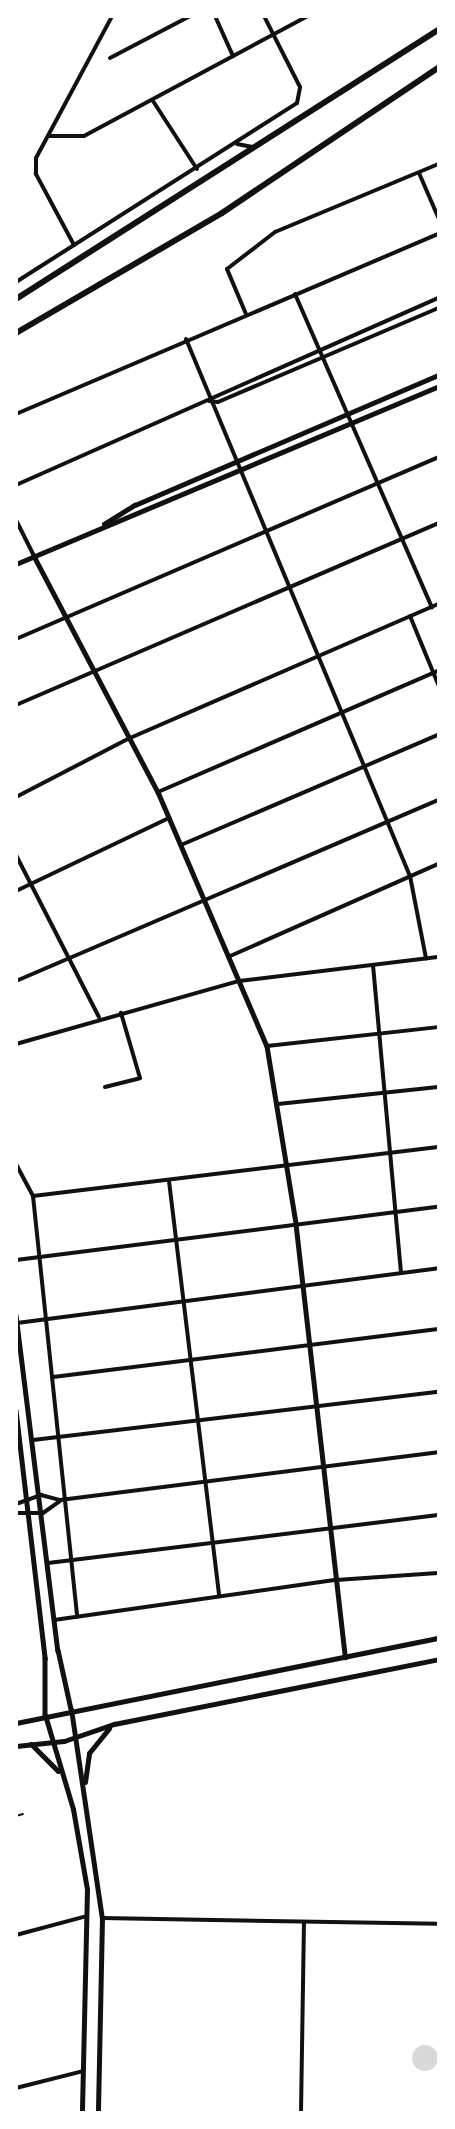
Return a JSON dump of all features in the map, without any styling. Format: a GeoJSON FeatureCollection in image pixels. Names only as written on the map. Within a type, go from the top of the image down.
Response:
{"type":"FeatureCollection","features":[{"type":"Feature","properties":{"kind":"highway"},"geometry":{"type":"LineString","coordinates":[[16,298],[257,148],[438,30]]}},
{"type":"Feature","properties":{"kind":"highway"},"geometry":{"type":"LineString","coordinates":[[16,333],[222,213],[438,68]]}},
{"type":"Feature","properties":{"kind":"main road"},"geometry":{"type":"LineString","coordinates":[[16,1723],[71,1709],[438,1638]]}},
{"type":"Feature","properties":{"kind":"main road"},"geometry":{"type":"LineString","coordinates":[[16,1746],[51,1743],[114,1724],[438,1659]]}},
{"type":"Feature","properties":{"kind":"main road"},"geometry":{"type":"LineString","coordinates":[[71,1709],[102,1918],[98,2112]]}},
{"type":"Feature","properties":{"kind":"main road"},"geometry":{"type":"LineString","coordinates":[[45,1715],[51,1743],[78,1830],[87,1916],[82,2112]]}},
{"type":"Feature","properties":{"kind":"main road"},"geometry":{"type":"LineString","coordinates":[[84,1799],[89,1753],[96,1737],[114,1724]]}},
{"type":"Feature","properties":{"kind":"main road"},"geometry":{"type":"LineString","coordinates":[[30,1743],[45,1753],[63,1781]]}},
{"type":"Feature","properties":{"kind":"street"},"geometry":{"type":"LineString","coordinates":[[74,245],[36,174],[36,158],[112,16]]}},
{"type":"Feature","properties":{"kind":"street"},"geometry":{"type":"LineString","coordinates":[[110,58],[190,16]]}},
{"type":"Feature","properties":{"kind":"street"},"geometry":{"type":"LineString","coordinates":[[215,16],[233,56]]}},
{"type":"Feature","properties":{"kind":"street"},"geometry":{"type":"LineString","coordinates":[[16,282],[236,144],[301,97],[264,16]]}},
{"type":"Feature","properties":{"kind":"street"},"geometry":{"type":"LineString","coordinates":[[48,136],[84,135],[153,101],[308,16]]}},
{"type":"Feature","properties":{"kind":"street"},"geometry":{"type":"LineString","coordinates":[[153,101],[197,169]]}},
{"type":"Feature","properties":{"kind":"street"},"geometry":{"type":"LineString","coordinates":[[236,144],[257,148]]}},
{"type":"Feature","properties":{"kind":"street"},"geometry":{"type":"LineString","coordinates":[[246,314],[227,269],[275,232],[438,164]]}},
{"type":"Feature","properties":{"kind":"street"},"geometry":{"type":"LineString","coordinates":[[418,173],[438,216]]}},
{"type":"Feature","properties":{"kind":"street"},"geometry":{"type":"LineString","coordinates":[[16,414],[186,339],[438,234]]}},
{"type":"Feature","properties":{"kind":"street"},"geometry":{"type":"LineString","coordinates":[[295,294],[432,607]]}},
{"type":"Feature","properties":{"kind":"street"},"geometry":{"type":"LineString","coordinates":[[16,485],[208,401],[320,348],[438,298]]}},
{"type":"Feature","properties":{"kind":"street"},"geometry":{"type":"LineString","coordinates":[[208,401],[218,402],[438,308]]}},
{"type":"Feature","properties":{"kind":"street"},"geometry":{"type":"LineString","coordinates":[[186,339],[233,463],[318,656],[410,876],[426,958]]}},
{"type":"Feature","properties":{"kind":"street"},"geometry":{"type":"LineString","coordinates":[[98,528],[135,505],[438,375]]}},
{"type":"Feature","properties":{"kind":"street"},"geometry":{"type":"LineString","coordinates":[[16,564],[98,528],[238,474],[438,387]]}},
{"type":"Feature","properties":{"kind":"street"},"geometry":{"type":"LineString","coordinates":[[16,639],[438,457]]}},
{"type":"Feature","properties":{"kind":"street"},"geometry":{"type":"LineString","coordinates":[[16,520],[64,617],[170,817],[227,957],[267,1046],[296,1224],[314,1405],[331,1528],[345,1657]]}},
{"type":"Feature","properties":{"kind":"street"},"geometry":{"type":"LineString","coordinates":[[16,705],[286,586],[438,523]]}},
{"type":"Feature","properties":{"kind":"street"},"geometry":{"type":"LineString","coordinates":[[16,797],[130,738],[438,604]]}},
{"type":"Feature","properties":{"kind":"street"},"geometry":{"type":"LineString","coordinates":[[410,616],[436,672],[438,684]]}},
{"type":"Feature","properties":{"kind":"street"},"geometry":{"type":"LineString","coordinates":[[158,792],[436,672]]}},
{"type":"Feature","properties":{"kind":"street"},"geometry":{"type":"LineString","coordinates":[[182,845],[438,735]]}},
{"type":"Feature","properties":{"kind":"street"},"geometry":{"type":"LineString","coordinates":[[16,981],[203,898],[438,800]]}},
{"type":"Feature","properties":{"kind":"street"},"geometry":{"type":"LineString","coordinates":[[16,891],[170,817]]}},
{"type":"Feature","properties":{"kind":"street"},"geometry":{"type":"LineString","coordinates":[[16,855],[66,958],[99,1017]]}},
{"type":"Feature","properties":{"kind":"street"},"geometry":{"type":"LineString","coordinates":[[227,957],[438,864]]}},
{"type":"Feature","properties":{"kind":"street"},"geometry":{"type":"LineString","coordinates":[[16,1044],[99,1017],[239,981],[438,957]]}},
{"type":"Feature","properties":{"kind":"street"},"geometry":{"type":"LineString","coordinates":[[373,965],[386,1093],[388,1154],[401,1272]]}},
{"type":"Feature","properties":{"kind":"street"},"geometry":{"type":"LineString","coordinates":[[105,1087],[140,1078],[121,1013]]}},
{"type":"Feature","properties":{"kind":"street"},"geometry":{"type":"LineString","coordinates":[[267,1046],[438,1027]]}},
{"type":"Feature","properties":{"kind":"street"},"geometry":{"type":"LineString","coordinates":[[278,1104],[438,1087]]}},
{"type":"Feature","properties":{"kind":"street"},"geometry":{"type":"LineString","coordinates":[[33,1196],[438,1147]]}},
{"type":"Feature","properties":{"kind":"street"},"geometry":{"type":"LineString","coordinates":[[16,1164],[33,1196],[43,1319],[53,1377],[60,1500],[77,1617]]}},
{"type":"Feature","properties":{"kind":"street"},"geometry":{"type":"LineString","coordinates":[[169,1181],[219,1596]]}},
{"type":"Feature","properties":{"kind":"street"},"geometry":{"type":"LineString","coordinates":[[16,1260],[177,1238],[438,1208]]}},
{"type":"Feature","properties":{"kind":"street"},"geometry":{"type":"LineString","coordinates":[[17,1323],[301,1284],[438,1268]]}},
{"type":"Feature","properties":{"kind":"street"},"geometry":{"type":"LineString","coordinates":[[16,1315],[41,1495],[54,1620],[71,1709]]}},
{"type":"Feature","properties":{"kind":"street"},"geometry":{"type":"LineString","coordinates":[[53,1377],[438,1329]]}},
{"type":"Feature","properties":{"kind":"street"},"geometry":{"type":"LineString","coordinates":[[33,1440],[438,1392]]}},
{"type":"Feature","properties":{"kind":"street"},"geometry":{"type":"LineString","coordinates":[[16,1410],[19,1445],[28,1497],[45,1658],[45,1715]]}},
{"type":"Feature","properties":{"kind":"street"},"geometry":{"type":"LineString","coordinates":[[16,1504],[28,1497],[41,1495],[60,1500],[438,1452]]}},
{"type":"Feature","properties":{"kind":"street"},"geometry":{"type":"LineString","coordinates":[[16,1513],[30,1516],[43,1514],[60,1500]]}},
{"type":"Feature","properties":{"kind":"street"},"geometry":{"type":"LineString","coordinates":[[48,1563],[438,1515]]}},
{"type":"Feature","properties":{"kind":"street"},"geometry":{"type":"LineString","coordinates":[[54,1620],[336,1580],[438,1573]]}},
{"type":"Feature","properties":{"kind":"street"},"geometry":{"type":"LineString","coordinates":[[16,1935],[87,1916]]}},
{"type":"Feature","properties":{"kind":"street"},"geometry":{"type":"LineString","coordinates":[[102,1918],[438,1924]]}},
{"type":"Feature","properties":{"kind":"street"},"geometry":{"type":"LineString","coordinates":[[301,2112],[304,1922]]}},
{"type":"Feature","properties":{"kind":"street"},"geometry":{"type":"LineString","coordinates":[[16,2088],[83,2071]]}},
{"type":"Feature","properties":{"kind":"lane"},"geometry":{"type":"LineString","coordinates":[[16,1816],[23,1814]]}},
{"type":"Feature","properties":{"kind":"shaded area"},"geometry":{"type":"Polygon","coordinates":[[[425,2045],[434,2049],[438,2058],[434,2067],[425,2071],[416,2067],[412,2058],[416,2049],[425,2045]]]}}]}
